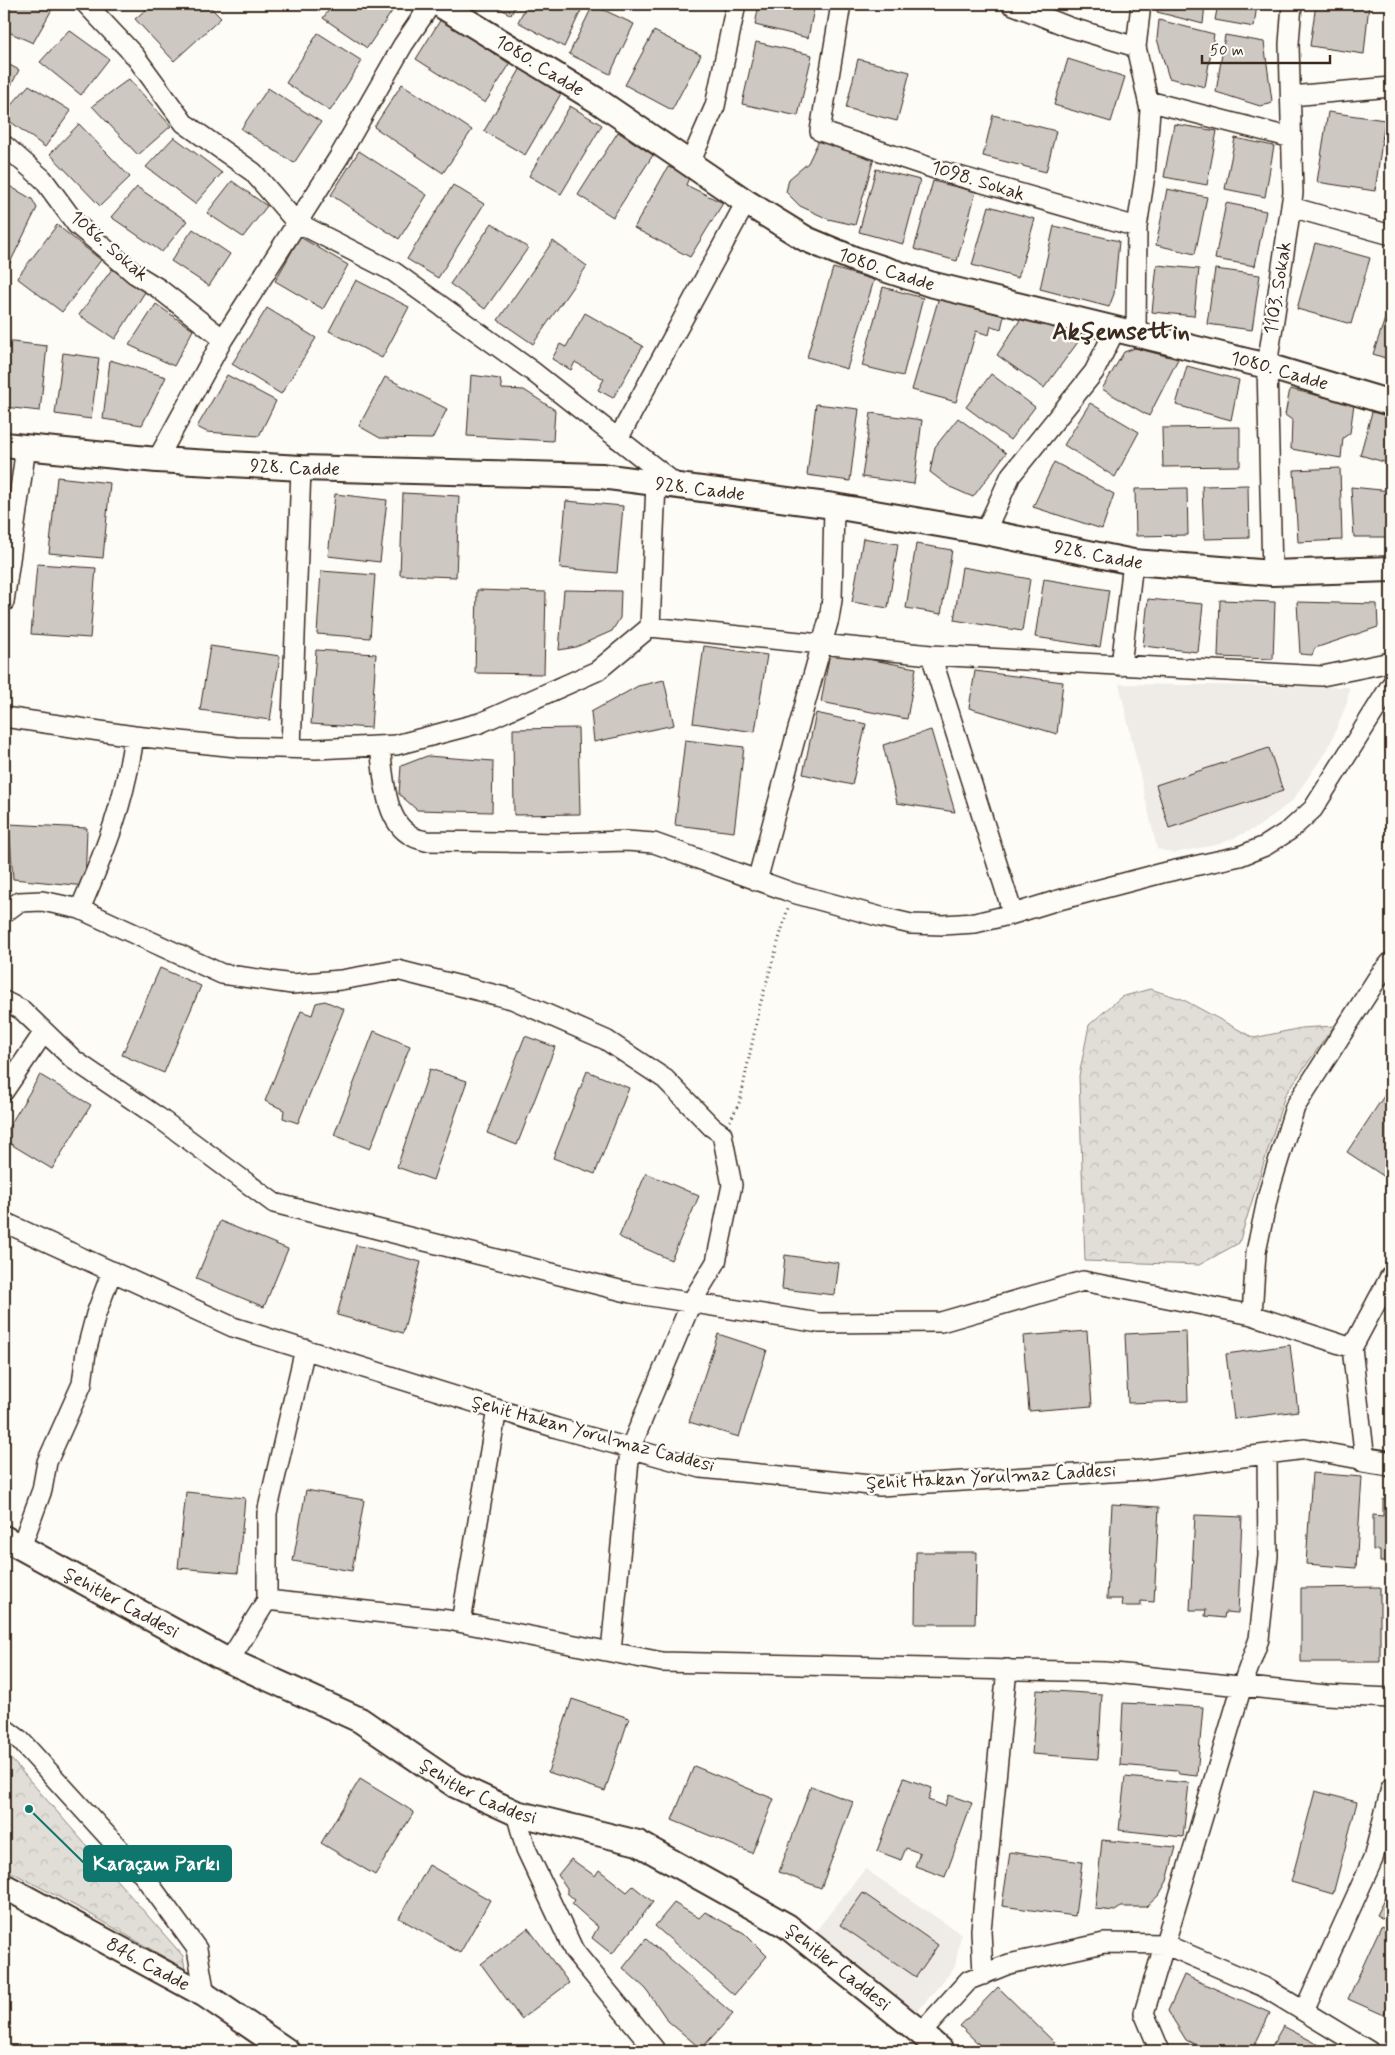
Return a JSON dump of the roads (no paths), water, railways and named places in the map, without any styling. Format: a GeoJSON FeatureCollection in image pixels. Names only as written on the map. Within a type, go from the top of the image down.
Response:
{"type":"FeatureCollection","features":[{"type":"Feature","properties":{"kind":"street"},"geometry":{"type":"LineString","coordinates":[[4,717],[134,736],[236,747],[291,748],[380,747],[396,745],[480,723],[597,671],[650,627],[667,484],[618,439],[532,371],[394,272],[296,222],[253,172],[184,123],[135,56],[86,4]]}},
{"type":"Feature","properties":{"kind":"street"},"geometry":{"type":"LineString","coordinates":[[157,460],[223,339],[339,157],[403,45],[431,4]]}},
{"type":"Feature","properties":{"kind":"street","name":"1080. Cadde"},"geometry":{"type":"LineString","coordinates":[[439,4],[542,66],[746,202],[806,239],[854,259],[930,284],[1266,366],[1391,403]]}},
{"type":"Feature","properties":{"kind":"street"},"geometry":{"type":"LineString","coordinates":[[690,163],[715,106],[736,4]]}},
{"type":"Feature","properties":{"kind":"street","name":"1098. Sokak"},"geometry":{"type":"LineString","coordinates":[[842,4],[820,130],[941,171],[1137,227]]}},
{"type":"Feature","properties":{"kind":"street"},"geometry":{"type":"LineString","coordinates":[[1010,4],[1069,27],[1136,47]]}},
{"type":"Feature","properties":{"kind":"street"},"geometry":{"type":"LineString","coordinates":[[985,532],[1011,474],[1125,331],[1145,175],[1150,110],[1136,47],[1141,4]]}},
{"type":"Feature","properties":{"kind":"street","name":"1103. Sokak"},"geometry":{"type":"LineString","coordinates":[[1272,573],[1266,366],[1293,193],[1289,44],[1292,4]]}},
{"type":"Feature","properties":{"kind":"street"},"geometry":{"type":"LineString","coordinates":[[1290,96],[1391,87]]}},
{"type":"Feature","properties":{"kind":"street"},"geometry":{"type":"LineString","coordinates":[[1148,101],[1292,138]]}},
{"type":"Feature","properties":{"kind":"street","name":"1086. Sokak"},"geometry":{"type":"LineString","coordinates":[[4,145],[43,179],[76,224],[135,274],[158,288],[223,339]]}},
{"type":"Feature","properties":{"kind":"street"},"geometry":{"type":"LineString","coordinates":[[618,439],[746,202]]}},
{"type":"Feature","properties":{"kind":"street"},"geometry":{"type":"LineString","coordinates":[[1291,208],[1391,235]]}},
{"type":"Feature","properties":{"kind":"street"},"geometry":{"type":"LineString","coordinates":[[4,602],[15,446]]}},
{"type":"Feature","properties":{"kind":"street","name":"928. Cadde"},"geometry":{"type":"LineString","coordinates":[[15,446],[157,460],[301,468],[601,476],[834,506],[985,532],[1133,562],[1272,573],[1391,569]]}},
{"type":"Feature","properties":{"kind":"street"},"geometry":{"type":"LineString","coordinates":[[291,748],[301,468]]}},
{"type":"Feature","properties":{"kind":"street"},"geometry":{"type":"LineString","coordinates":[[757,881],[829,619],[832,600],[834,506]]}},
{"type":"Feature","properties":{"kind":"street"},"geometry":{"type":"LineString","coordinates":[[1121,666],[1133,562]]}},
{"type":"Feature","properties":{"kind":"street"},"geometry":{"type":"LineString","coordinates":[[650,627],[932,655],[1322,676],[1391,662]]}},
{"type":"Feature","properties":{"kind":"street"},"geometry":{"type":"LineString","coordinates":[[932,655],[1013,914]]}},
{"type":"Feature","properties":{"kind":"street"},"geometry":{"type":"LineString","coordinates":[[380,747],[392,816],[400,827],[412,836],[426,841],[561,843],[626,841],[654,843],[793,893],[911,924],[943,925],[975,923],[1013,914],[1153,875],[1240,856],[1265,846],[1290,830],[1312,809],[1391,685]]}},
{"type":"Feature","properties":{"kind":"street"},"geometry":{"type":"LineString","coordinates":[[80,909],[107,846],[117,817],[134,736]]}},
{"type":"Feature","properties":{"kind":"street"},"geometry":{"type":"LineString","coordinates":[[4,913],[19,902],[42,901],[80,909],[222,974],[292,984],[341,980],[397,970],[512,999],[606,1040],[665,1079],[712,1127],[722,1134],[732,1185],[716,1262],[691,1303],[630,1448],[611,1652]]}},
{"type":"Feature","properties":{"kind":"street"},"geometry":{"type":"LineString","coordinates":[[1252,1315],[1256,1252],[1269,1191],[1295,1107],[1379,976],[1391,962]]}},
{"type":"Feature","properties":{"kind":"street"},"geometry":{"type":"LineString","coordinates":[[4,1001],[22,1010],[74,1060],[158,1117],[274,1203],[631,1293],[819,1323],[942,1322],[1083,1280],[1252,1315],[1352,1348]]}},
{"type":"Feature","properties":{"kind":"street"},"geometry":{"type":"LineString","coordinates":[[4,1091],[44,1032]]}},
{"type":"Feature","properties":{"kind":"street","name":"Şehit Hakan Yorulmaz Caddesi"},"geometry":{"type":"LineString","coordinates":[[4,1222],[233,1327],[497,1409],[701,1468],[880,1486],[1143,1470],[1305,1449],[1391,1464]]}},
{"type":"Feature","properties":{"kind":"street"},"geometry":{"type":"LineString","coordinates":[[12,1543],[42,1490],[47,1462],[82,1384],[86,1352],[96,1314],[112,1271]]}},
{"type":"Feature","properties":{"kind":"street"},"geometry":{"type":"LineString","coordinates":[[1365,1460],[1352,1348],[1391,1275]]}},
{"type":"Feature","properties":{"kind":"street"},"geometry":{"type":"LineString","coordinates":[[229,1661],[267,1600],[268,1513],[305,1349]]}},
{"type":"Feature","properties":{"kind":"street"},"geometry":{"type":"LineString","coordinates":[[461,1622],[497,1409]]}},
{"type":"Feature","properties":{"kind":"street"},"geometry":{"type":"LineString","coordinates":[[1160,2051],[1144,2013],[1242,1686],[1259,1639],[1267,1565],[1267,1454]]}},
{"type":"Feature","properties":{"kind":"street","name":"Şehitler Caddesi"},"geometry":{"type":"LineString","coordinates":[[12,1543],[229,1661],[360,1720],[455,1785],[516,1813],[638,1843],[787,1926],[941,2051]]}},
{"type":"Feature","properties":{"kind":"street"},"geometry":{"type":"LineString","coordinates":[[267,1600],[461,1622],[662,1662],[1105,1672],[1326,1695],[1391,1698]]}},
{"type":"Feature","properties":{"kind":"street"},"geometry":{"type":"LineString","coordinates":[[983,1975],[981,1930],[1007,1670]]}},
{"type":"Feature","properties":{"kind":"street"},"geometry":{"type":"LineString","coordinates":[[4,1728],[20,1740],[148,1882],[197,1948],[205,1995]]}},
{"type":"Feature","properties":{"kind":"street"},"geometry":{"type":"LineString","coordinates":[[1304,2011],[1373,1859],[1391,1788]]}},
{"type":"Feature","properties":{"kind":"street"},"geometry":{"type":"LineString","coordinates":[[516,1813],[526,1850],[574,1951],[656,2051]]}},
{"type":"Feature","properties":{"kind":"street","name":"846. Cadde"},"geometry":{"type":"LineString","coordinates":[[4,1886],[205,1995],[287,2051]]}},
{"type":"Feature","properties":{"kind":"street"},"geometry":{"type":"LineString","coordinates":[[921,2033],[968,1980],[1010,1964],[1104,1943],[1164,1944],[1264,1987],[1369,2051]]}},
{"type":"Feature","properties":{"kind":"place","name":"Karaçam Parkı"},"geometry":{"type":"Point","coordinates":[29,1809]}},
{"type":"Feature","properties":{"kind":"district","name":"Akşemsettin"},"geometry":{"type":"Point","coordinates":[1121,332]}}]}
